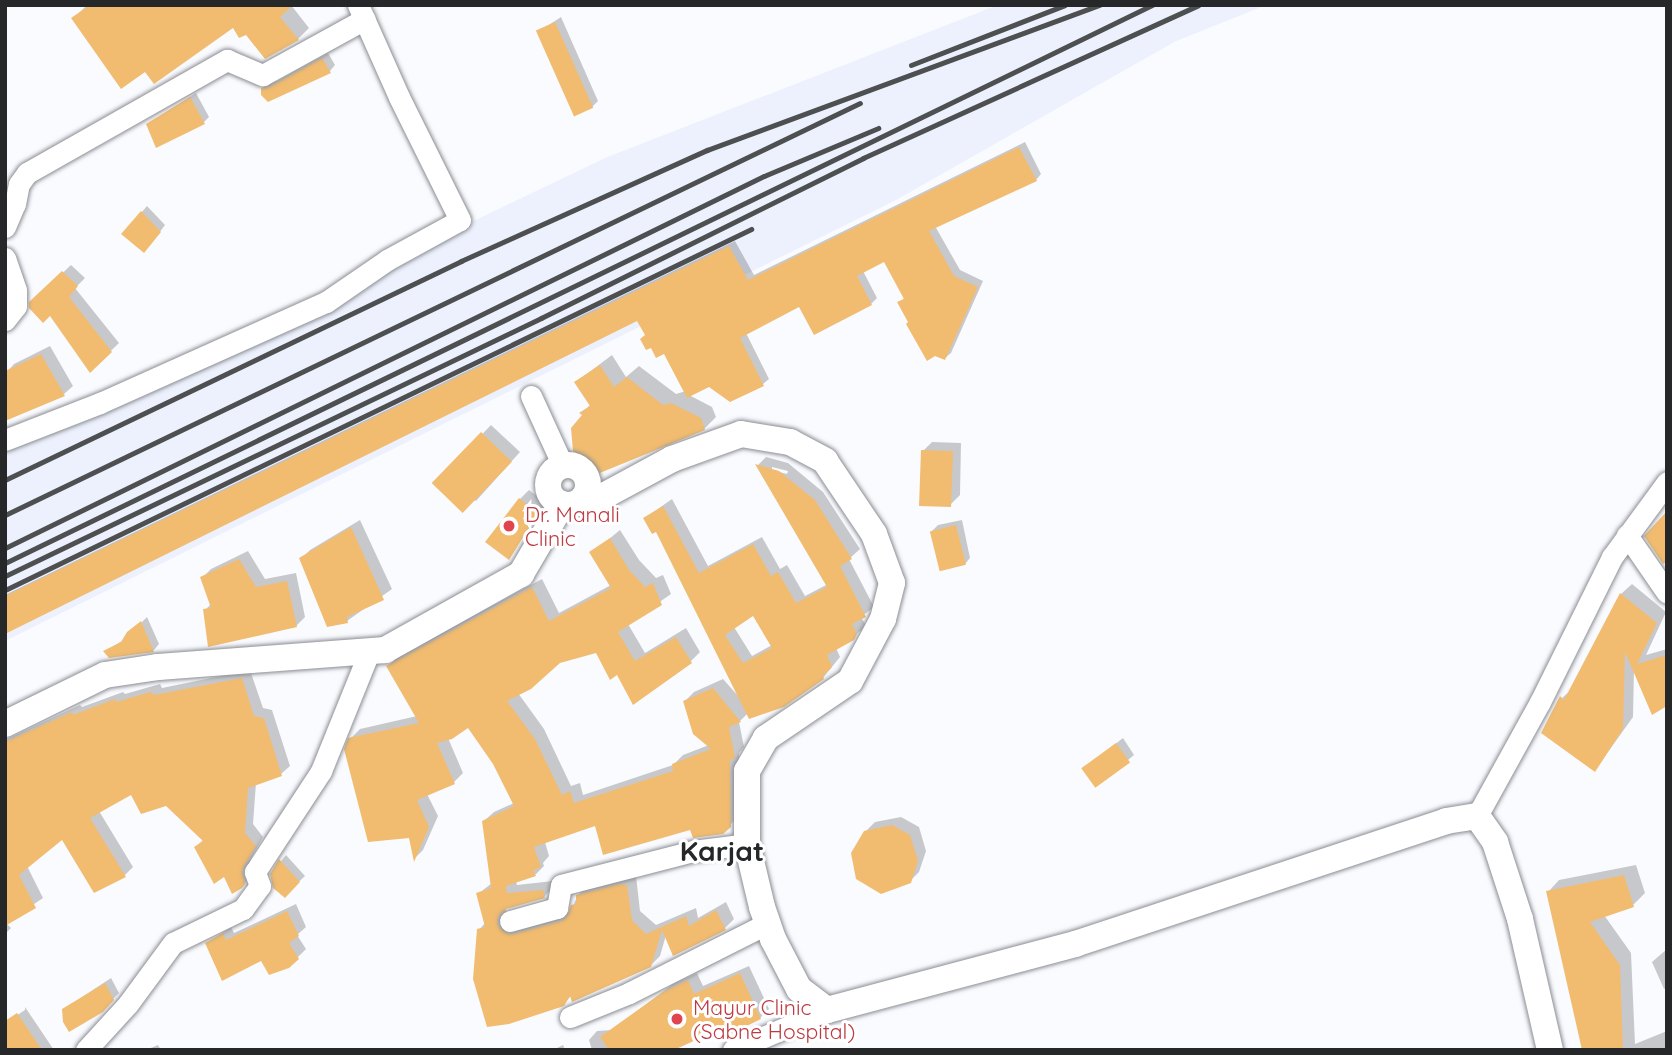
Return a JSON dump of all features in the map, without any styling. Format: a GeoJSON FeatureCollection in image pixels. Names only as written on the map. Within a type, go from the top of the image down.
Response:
{"type":"FeatureCollection","features":[{"type":"Feature","properties":{"kind":"street"},"geometry":{"type":"LineString","coordinates":[[5,227],[15,204],[19,184],[27,173],[227,60],[263,75],[361,12],[399,97],[460,220],[387,260],[326,302],[100,403],[5,440]]}},
{"type":"Feature","properties":{"kind":"street"},"geometry":{"type":"LineString","coordinates":[[5,258],[16,290],[16,306],[5,320]]}},
{"type":"Feature","properties":{"kind":"street"},"geometry":{"type":"LineString","coordinates":[[531,396],[563,466],[552,473],[549,484],[552,496],[574,500],[600,498],[671,459],[741,434],[790,442],[825,461],[874,534],[892,583],[883,618],[850,681],[766,738],[747,771],[747,844],[768,923],[799,989],[828,1010]]}},
{"type":"Feature","properties":{"kind":"street"},"geometry":{"type":"LineString","coordinates":[[1477,816],[1540,702],[1612,557],[1667,482]]}},
{"type":"Feature","properties":{"kind":"street"},"geometry":{"type":"LineString","coordinates":[[5,724],[105,676],[158,667],[385,650],[521,574],[574,500]]}},
{"type":"Feature","properties":{"kind":"street"},"geometry":{"type":"LineString","coordinates":[[1627,535],[1667,593]]}},
{"type":"Feature","properties":{"kind":"street"},"geometry":{"type":"LineString","coordinates":[[86,1050],[128,1004],[173,943],[243,909],[260,886],[255,872],[321,771],[369,652]]}},
{"type":"Feature","properties":{"kind":"street"},"geometry":{"type":"LineString","coordinates":[[733,1050],[828,1010],[1075,944],[1446,821],[1477,816]]}},
{"type":"Feature","properties":{"kind":"street"},"geometry":{"type":"LineString","coordinates":[[1477,816],[1495,842],[1520,919],[1550,1050]]}},
{"type":"Feature","properties":{"kind":"street"},"geometry":{"type":"LineString","coordinates":[[510,921],[557,908],[561,885],[693,851],[747,844]]}},
{"type":"Feature","properties":{"kind":"street"},"geometry":{"type":"LineString","coordinates":[[570,1017],[629,993],[768,923]]}},
{"type":"Feature","properties":{"kind":"shaded area"},"geometry":{"type":"Polygon","coordinates":[[[998,5],[1266,5],[1176,41],[896,200],[5,641],[5,446],[605,158],[998,5]]]}},
{"type":"Feature","properties":{"kind":"building"},"geometry":{"type":"Polygon","coordinates":[[[90,5],[293,5],[280,17],[299,40],[265,59],[246,35],[239,38],[233,28],[154,84],[145,72],[121,89],[71,18],[90,5]]]}},
{"type":"Feature","properties":{"kind":"building"},"geometry":{"type":"Polygon","coordinates":[[[555,22],[593,108],[574,116],[536,31],[555,22]]]}},
{"type":"Feature","properties":{"kind":"building"},"geometry":{"type":"Polygon","coordinates":[[[322,58],[331,73],[268,102],[261,95],[261,88],[269,87],[322,58]]]}},
{"type":"Feature","properties":{"kind":"building"},"geometry":{"type":"Polygon","coordinates":[[[190,97],[205,124],[156,148],[146,124],[190,97]]]}},
{"type":"Feature","properties":{"kind":"building"},"geometry":{"type":"Polygon","coordinates":[[[1019,147],[1037,181],[929,231],[954,276],[978,287],[945,360],[935,356],[927,361],[906,324],[908,322],[897,302],[904,299],[884,262],[857,276],[872,305],[814,335],[799,307],[740,338],[764,386],[730,402],[709,387],[687,398],[664,354],[656,358],[651,348],[646,350],[640,339],[645,335],[637,321],[5,634],[5,596],[729,246],[748,280],[1019,147]]]}},
{"type":"Feature","properties":{"kind":"building"},"geometry":{"type":"Polygon","coordinates":[[[141,211],[161,232],[144,253],[121,234],[141,211]]]}},
{"type":"Feature","properties":{"kind":"building"},"geometry":{"type":"Polygon","coordinates":[[[62,271],[78,286],[69,297],[112,352],[90,373],[50,316],[43,323],[29,308],[29,302],[62,271]]]}},
{"type":"Feature","properties":{"kind":"building"},"geometry":{"type":"Polygon","coordinates":[[[41,354],[65,396],[5,421],[5,371],[41,354]]]}},
{"type":"Feature","properties":{"kind":"building"},"geometry":{"type":"Polygon","coordinates":[[[600,365],[614,387],[627,377],[663,405],[671,403],[701,418],[705,430],[590,477],[573,451],[571,428],[582,415],[579,413],[590,406],[574,382],[600,365]]]}},
{"type":"Feature","properties":{"kind":"building"},"geometry":{"type":"Polygon","coordinates":[[[481,432],[512,462],[463,513],[432,483],[481,432]]]}},
{"type":"Feature","properties":{"kind":"building"},"geometry":{"type":"Polygon","coordinates":[[[921,450],[953,451],[951,507],[919,506],[921,450]]]}},
{"type":"Feature","properties":{"kind":"building"},"geometry":{"type":"Polygon","coordinates":[[[755,464],[779,471],[815,500],[852,559],[840,566],[866,617],[852,624],[857,634],[854,640],[827,655],[832,667],[823,676],[824,679],[784,707],[749,719],[656,532],[652,534],[643,518],[663,506],[699,573],[753,544],[771,576],[778,572],[796,603],[827,587],[755,464]],[[753,616],[725,635],[743,663],[772,648],[753,616]]]}},
{"type":"Feature","properties":{"kind":"building"},"geometry":{"type":"Polygon","coordinates":[[[519,498],[538,513],[509,560],[485,542],[519,498]]]}},
{"type":"Feature","properties":{"kind":"building"},"geometry":{"type":"Polygon","coordinates":[[[1667,511],[1667,562],[1663,564],[1644,536],[1667,511]]]}},
{"type":"Feature","properties":{"kind":"building"},"geometry":{"type":"Polygon","coordinates":[[[956,525],[966,565],[940,571],[930,532],[956,525]]]}},
{"type":"Feature","properties":{"kind":"building"},"geometry":{"type":"Polygon","coordinates":[[[351,527],[384,600],[347,617],[348,623],[327,627],[299,558],[351,527]]]}},
{"type":"Feature","properties":{"kind":"building"},"geometry":{"type":"Polygon","coordinates":[[[610,538],[629,570],[645,587],[653,583],[662,605],[618,632],[635,661],[676,637],[692,663],[633,705],[617,675],[610,680],[596,653],[560,663],[531,689],[507,701],[535,739],[562,795],[570,791],[574,803],[673,771],[672,764],[711,749],[693,734],[683,701],[713,688],[741,722],[729,727],[735,758],[730,760],[731,827],[723,834],[693,838],[690,830],[603,855],[595,826],[534,847],[541,867],[533,871],[536,876],[506,886],[507,893],[543,890],[545,898],[506,909],[498,917],[498,925],[506,933],[513,934],[561,921],[567,916],[571,905],[576,904],[576,895],[619,884],[627,885],[632,920],[646,934],[686,916],[689,926],[716,910],[726,930],[673,956],[662,930],[651,967],[572,1002],[570,996],[564,1006],[509,1024],[487,1027],[473,979],[477,929],[485,927],[476,893],[491,888],[482,821],[514,806],[493,764],[468,728],[452,739],[437,743],[455,784],[417,800],[429,827],[414,862],[409,838],[368,842],[344,749],[348,738],[419,723],[386,666],[532,587],[549,621],[611,588],[589,552],[610,538]]]}},
{"type":"Feature","properties":{"kind":"building"},"geometry":{"type":"Polygon","coordinates":[[[239,559],[256,587],[287,581],[297,627],[208,647],[203,609],[211,608],[200,577],[239,559]]]}},
{"type":"Feature","properties":{"kind":"building"},"geometry":{"type":"Polygon","coordinates":[[[1620,593],[1657,623],[1637,664],[1667,655],[1667,706],[1652,715],[1625,652],[1623,729],[1595,772],[1541,733],[1560,696],[1564,700],[1620,593]]]}},
{"type":"Feature","properties":{"kind":"building"},"geometry":{"type":"Polygon","coordinates":[[[141,621],[154,652],[109,658],[103,651],[121,642],[127,632],[141,621]]]}},
{"type":"Feature","properties":{"kind":"building"},"geometry":{"type":"Polygon","coordinates":[[[242,678],[254,716],[264,718],[282,776],[248,788],[245,833],[256,846],[242,870],[245,884],[242,888],[232,894],[224,877],[214,884],[194,847],[203,841],[166,806],[141,814],[131,795],[90,818],[126,877],[94,893],[62,840],[19,875],[36,908],[5,926],[5,742],[72,712],[73,715],[115,699],[116,702],[151,692],[154,695],[242,678]]]}},
{"type":"Feature","properties":{"kind":"building"},"geometry":{"type":"Polygon","coordinates":[[[1116,743],[1130,762],[1095,788],[1081,768],[1116,743]]]}},
{"type":"Feature","properties":{"kind":"building"},"geometry":{"type":"Polygon","coordinates":[[[892,825],[910,835],[918,861],[911,883],[881,894],[856,879],[851,853],[864,831],[892,825]]]}},
{"type":"Feature","properties":{"kind":"building"},"geometry":{"type":"Polygon","coordinates":[[[279,859],[300,882],[285,898],[273,888],[270,874],[279,859]]]}},
{"type":"Feature","properties":{"kind":"building"},"geometry":{"type":"Polygon","coordinates":[[[1624,875],[1634,907],[1590,922],[1620,965],[1623,1050],[1582,1050],[1546,891],[1624,875]]]}},
{"type":"Feature","properties":{"kind":"building"},"geometry":{"type":"Polygon","coordinates":[[[287,911],[299,936],[289,943],[299,959],[289,968],[269,975],[261,961],[222,981],[205,943],[223,933],[226,940],[287,911]]]}},
{"type":"Feature","properties":{"kind":"building"},"geometry":{"type":"Polygon","coordinates":[[[740,973],[761,1019],[724,1037],[720,1029],[674,1050],[609,1050],[600,1037],[663,992],[688,980],[694,994],[740,973]]]}},
{"type":"Feature","properties":{"kind":"building"},"geometry":{"type":"Polygon","coordinates":[[[105,983],[114,1000],[103,1012],[69,1032],[63,1022],[62,1009],[105,983]]]}},
{"type":"Feature","properties":{"kind":"building"},"geometry":{"type":"Polygon","coordinates":[[[17,1013],[42,1050],[5,1050],[5,1021],[17,1013]]]}},
{"type":"Feature","properties":{"kind":"railway"},"geometry":{"type":"LineString","coordinates":[[911,65],[1065,5]]}},
{"type":"Feature","properties":{"kind":"railway"},"geometry":{"type":"LineString","coordinates":[[5,480],[461,261],[707,150],[1099,5]]}},
{"type":"Feature","properties":{"kind":"railway"},"geometry":{"type":"LineString","coordinates":[[5,563],[1152,5]]}},
{"type":"Feature","properties":{"kind":"railway"},"geometry":{"type":"LineString","coordinates":[[5,576],[541,318],[863,158],[1198,5]]}},
{"type":"Feature","properties":{"kind":"railway"},"geometry":{"type":"LineString","coordinates":[[5,515],[860,103]]}},
{"type":"Feature","properties":{"kind":"railway"},"geometry":{"type":"LineString","coordinates":[[5,548],[764,176],[878,128]]}},
{"type":"Feature","properties":{"kind":"railway"},"geometry":{"type":"LineString","coordinates":[[5,590],[751,229]]}},
{"type":"Feature","properties":{"kind":"place","name":"Dr. Manali Clinic"},"geometry":{"type":"Point","coordinates":[509,526]}},
{"type":"Feature","properties":{"kind":"place","name":"Mayur Clinic (Sabne Hospital)"},"geometry":{"type":"Point","coordinates":[677,1019]}},
{"type":"Feature","properties":{"kind":"district","name":"Karjat"},"geometry":{"type":"Point","coordinates":[722,851]}}]}
